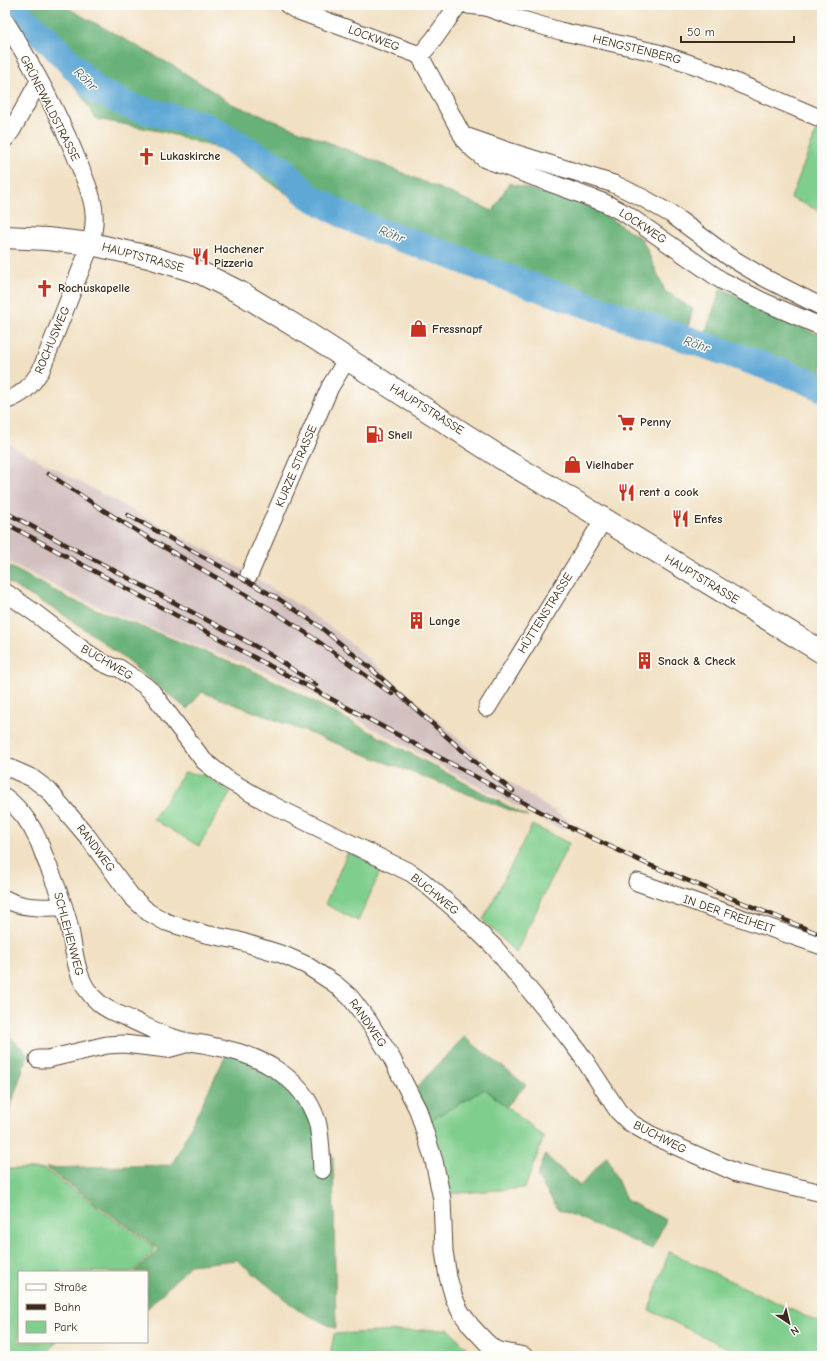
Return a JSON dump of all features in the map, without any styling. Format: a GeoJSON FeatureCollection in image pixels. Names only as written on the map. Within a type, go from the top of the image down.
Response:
{"type":"FeatureCollection","features":[{"type":"Feature","properties":{"kind":"main road","name":"HAUPTSTRASSE"},"geometry":{"type":"LineString","coordinates":[[5,237],[47,239],[91,244],[149,257],[201,273],[241,293],[506,461],[822,652]]}},
{"type":"Feature","properties":{"kind":"street","name":"LOCKWEG"},"geometry":{"type":"LineString","coordinates":[[288,5],[296,10],[414,52],[420,56],[462,135],[474,150],[484,159],[605,203],[626,214],[721,280],[762,301],[822,327]]}},
{"type":"Feature","properties":{"kind":"street"},"geometry":{"type":"LineString","coordinates":[[420,56],[458,5]]}},
{"type":"Feature","properties":{"kind":"street","name":"HENGSTENBERG"},"geometry":{"type":"LineString","coordinates":[[468,5],[486,7],[519,19],[560,31],[658,53],[713,72],[822,119]]}},
{"type":"Feature","properties":{"kind":"street","name":"GRÜNEWALDSTRASSE"},"geometry":{"type":"LineString","coordinates":[[5,21],[37,77],[69,140],[90,191],[94,214],[94,232],[91,244]]}},
{"type":"Feature","properties":{"kind":"street"},"geometry":{"type":"LineString","coordinates":[[5,139],[12,130],[37,77]]}},
{"type":"Feature","properties":{"kind":"street","name":"LOCKWEG"},"geometry":{"type":"LineString","coordinates":[[462,135],[614,184],[630,191],[672,214],[734,259],[763,277],[822,307]]}},
{"type":"Feature","properties":{"kind":"street","name":"ROCHUSWEG"},"geometry":{"type":"LineString","coordinates":[[5,402],[20,394],[32,384],[41,370],[91,244]]}},
{"type":"Feature","properties":{"kind":"street","name":"KURZE STRASSE"},"geometry":{"type":"LineString","coordinates":[[249,575],[330,387],[347,359]]}},
{"type":"Feature","properties":{"kind":"street","name":"HÜTTENSTRASSE"},"geometry":{"type":"LineString","coordinates":[[486,708],[604,519]]}},
{"type":"Feature","properties":{"kind":"street","name":"BUCHWEG"},"geometry":{"type":"LineString","coordinates":[[5,592],[86,652],[101,662],[112,667],[120,668],[144,685],[157,698],[204,761],[228,780],[272,805],[411,873],[426,883],[495,948],[567,1036],[618,1111],[629,1122],[651,1135],[737,1173],[822,1193]]}},
{"type":"Feature","properties":{"kind":"street","name":"RANDWEG"},"geometry":{"type":"LineString","coordinates":[[5,766],[32,778],[48,790],[87,836],[131,896],[148,912],[166,922],[205,934],[236,940],[284,955],[306,965],[335,984],[350,997],[369,1022],[391,1058],[418,1110],[434,1162],[442,1199],[444,1251],[448,1277],[454,1298],[460,1311],[471,1326],[494,1349],[524,1356]]}},
{"type":"Feature","properties":{"kind":"street","name":"SCHLEHENWEG"},"geometry":{"type":"LineString","coordinates":[[5,797],[18,810],[34,832],[64,907],[82,982],[92,997],[105,1008],[164,1035],[191,1043],[230,1050],[255,1058],[269,1065],[297,1085],[306,1097],[318,1123],[322,1170]]}},
{"type":"Feature","properties":{"kind":"street","name":"IN DER FREIHEIT"},"geometry":{"type":"LineString","coordinates":[[637,882],[822,946]]}},
{"type":"Feature","properties":{"kind":"street"},"geometry":{"type":"LineString","coordinates":[[5,899],[25,907],[64,907]]}},
{"type":"Feature","properties":{"kind":"street","name":"SCHLEHENWEG"},"geometry":{"type":"LineString","coordinates":[[38,1059],[108,1045],[124,1044],[167,1049],[191,1043]]}},
{"type":"Feature","properties":{"kind":"shaded area"},"geometry":{"type":"Polygon","coordinates":[[[5,442],[242,569],[329,626],[494,770],[536,800],[569,820],[563,830],[483,789],[293,684],[260,669],[135,622],[72,595],[5,560],[5,442]]]}},
{"type":"Feature","properties":{"kind":"green space"},"geometry":{"type":"Polygon","coordinates":[[[26,5],[62,5],[177,68],[232,104],[353,152],[493,211],[509,183],[590,206],[642,239],[665,291],[693,309],[687,330],[582,299],[522,277],[433,253],[303,205],[224,150],[164,132],[96,119],[26,5]]]}},
{"type":"Feature","properties":{"kind":"green space"},"geometry":{"type":"Polygon","coordinates":[[[817,129],[822,132],[822,212],[791,198],[817,129]]]}},
{"type":"Feature","properties":{"kind":"green space"},"geometry":{"type":"Polygon","coordinates":[[[721,288],[790,323],[822,336],[822,402],[700,348],[721,288]]]}},
{"type":"Feature","properties":{"kind":"green space"},"geometry":{"type":"Polygon","coordinates":[[[5,564],[70,599],[249,669],[287,687],[528,817],[202,692],[187,709],[103,642],[61,613],[5,581],[5,564]]]}},
{"type":"Feature","properties":{"kind":"green space"},"geometry":{"type":"Polygon","coordinates":[[[185,772],[203,775],[231,792],[199,846],[153,819],[185,772]]]}},
{"type":"Feature","properties":{"kind":"green space"},"geometry":{"type":"Polygon","coordinates":[[[532,825],[569,843],[516,953],[483,920],[532,825]]]}},
{"type":"Feature","properties":{"kind":"green space"},"geometry":{"type":"Polygon","coordinates":[[[348,852],[382,868],[358,921],[325,904],[348,852]]]}},
{"type":"Feature","properties":{"kind":"green space"},"geometry":{"type":"Polygon","coordinates":[[[5,1032],[28,1054],[5,1123],[5,1032]]]}},
{"type":"Feature","properties":{"kind":"green space"},"geometry":{"type":"Polygon","coordinates":[[[464,1037],[526,1085],[506,1107],[485,1089],[425,1123],[416,1088],[464,1037]]]}},
{"type":"Feature","properties":{"kind":"green space"},"geometry":{"type":"Polygon","coordinates":[[[227,1053],[276,1072],[301,1097],[333,1158],[336,1329],[298,1310],[237,1260],[190,1265],[148,1308],[148,1271],[135,1271],[159,1249],[46,1168],[172,1165],[227,1053]]]}},
{"type":"Feature","properties":{"kind":"green space"},"geometry":{"type":"Polygon","coordinates":[[[485,1089],[544,1137],[525,1188],[447,1194],[425,1123],[485,1089]]]}},
{"type":"Feature","properties":{"kind":"green space"},"geometry":{"type":"Polygon","coordinates":[[[545,1155],[580,1186],[607,1156],[626,1200],[666,1220],[652,1249],[558,1209],[537,1177],[545,1155]]]}},
{"type":"Feature","properties":{"kind":"green space"},"geometry":{"type":"Polygon","coordinates":[[[5,1169],[44,1169],[156,1249],[133,1271],[18,1271],[18,1343],[56,1343],[42,1356],[5,1356],[5,1169]]]}},
{"type":"Feature","properties":{"kind":"green space"},"geometry":{"type":"Polygon","coordinates":[[[669,1252],[822,1324],[822,1356],[744,1356],[649,1310],[669,1252]]]}},
{"type":"Feature","properties":{"kind":"green space"},"geometry":{"type":"Polygon","coordinates":[[[449,1329],[474,1356],[330,1356],[334,1334],[449,1329]]]}},
{"type":"Feature","properties":{"kind":"waterway","name":"Röhr"},"geometry":{"type":"LineString","coordinates":[[5,6],[18,14],[47,39],[97,91],[132,107],[204,125],[279,167],[309,196],[347,217],[379,231],[444,253],[492,272],[803,379],[822,388]]}},
{"type":"Feature","properties":{"kind":"railway"},"geometry":{"type":"LineString","coordinates":[[49,474],[150,539],[272,610],[392,694]]}},
{"type":"Feature","properties":{"kind":"railway"},"geometry":{"type":"LineString","coordinates":[[5,512],[246,641],[274,657],[316,685]]}},
{"type":"Feature","properties":{"kind":"railway"},"geometry":{"type":"LineString","coordinates":[[128,515],[279,599],[319,626],[369,667],[474,761],[513,791]]}},
{"type":"Feature","properties":{"kind":"railway"},"geometry":{"type":"LineString","coordinates":[[5,523],[565,825],[647,864],[822,935]]}},
{"type":"Feature","properties":{"kind":"place","name":"Lukaskirche"},"geometry":{"type":"Point","coordinates":[147,156]}},
{"type":"Feature","properties":{"kind":"place","name":"Hachener Pizzeria"},"geometry":{"type":"Point","coordinates":[201,256]}},
{"type":"Feature","properties":{"kind":"place","name":"Rochuskapelle"},"geometry":{"type":"Point","coordinates":[45,288]}},
{"type":"Feature","properties":{"kind":"place","name":"Fressnapf"},"geometry":{"type":"Point","coordinates":[419,329]}},
{"type":"Feature","properties":{"kind":"place","name":"Penny"},"geometry":{"type":"Point","coordinates":[627,422]}},
{"type":"Feature","properties":{"kind":"place","name":"Shell"},"geometry":{"type":"Point","coordinates":[375,435]}},
{"type":"Feature","properties":{"kind":"place","name":"Vielhaber"},"geometry":{"type":"Point","coordinates":[573,465]}},
{"type":"Feature","properties":{"kind":"place","name":"rent a cook"},"geometry":{"type":"Point","coordinates":[626,492]}},
{"type":"Feature","properties":{"kind":"place","name":"Enfes"},"geometry":{"type":"Point","coordinates":[681,519]}},
{"type":"Feature","properties":{"kind":"place","name":"Lange"},"geometry":{"type":"Point","coordinates":[416,621]}},
{"type":"Feature","properties":{"kind":"place","name":"Snack & Check"},"geometry":{"type":"Point","coordinates":[645,661]}}]}
